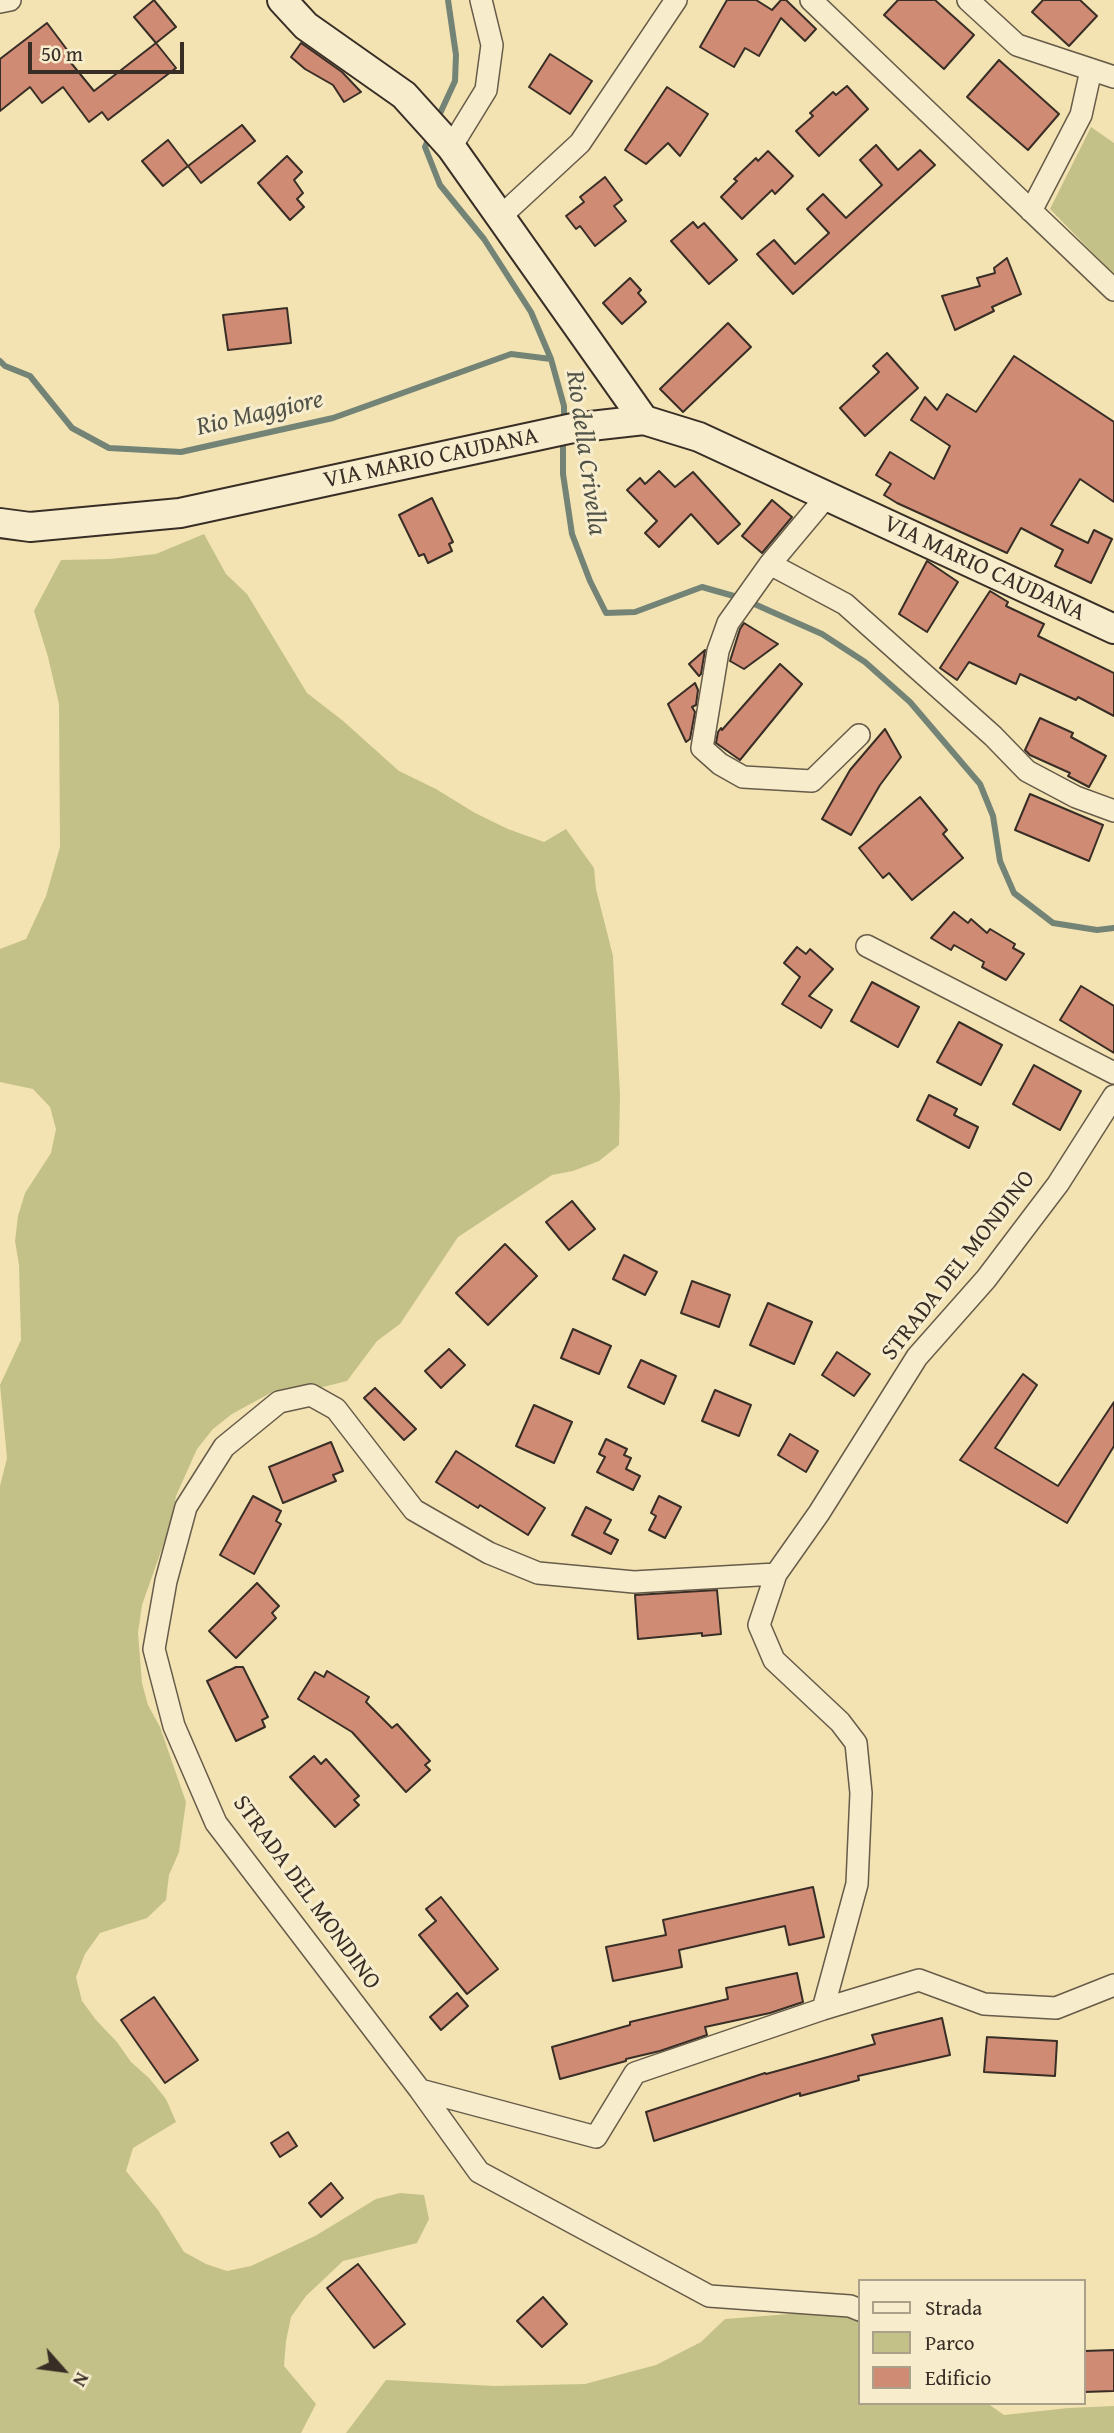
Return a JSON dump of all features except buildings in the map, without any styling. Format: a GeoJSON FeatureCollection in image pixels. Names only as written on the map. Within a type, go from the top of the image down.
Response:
{"type":"FeatureCollection","features":[{"type":"Feature","properties":{"kind":"main road"},"geometry":{"type":"LineString","coordinates":[[282,0],[306,26],[404,95],[447,143],[644,420]]}},
{"type":"Feature","properties":{"kind":"main road","name":"VIA MARIO CAUDANA"},"geometry":{"type":"LineString","coordinates":[[0,523],[30,527],[180,513],[561,431],[644,420],[699,437],[1114,629]]}},
{"type":"Feature","properties":{"kind":"street"},"geometry":{"type":"LineString","coordinates":[[0,2],[10,0]]}},
{"type":"Feature","properties":{"kind":"street"},"geometry":{"type":"LineString","coordinates":[[447,143],[486,90],[492,45],[481,0]]}},
{"type":"Feature","properties":{"kind":"street"},"geometry":{"type":"LineString","coordinates":[[500,217],[580,143],[676,0]]}},
{"type":"Feature","properties":{"kind":"street"},"geometry":{"type":"LineString","coordinates":[[811,0],[1114,290]]}},
{"type":"Feature","properties":{"kind":"street"},"geometry":{"type":"LineString","coordinates":[[968,0],[1017,45],[1114,77]]}},
{"type":"Feature","properties":{"kind":"street"},"geometry":{"type":"LineString","coordinates":[[1031,211],[1082,115],[1091,69]]}},
{"type":"Feature","properties":{"kind":"street"},"geometry":{"type":"LineString","coordinates":[[827,496],[771,564],[728,624],[718,650],[702,748],[720,764],[743,777],[812,781],[859,735]]}},
{"type":"Feature","properties":{"kind":"street"},"geometry":{"type":"LineString","coordinates":[[771,564],[845,604],[993,736],[1027,771],[1076,797],[1114,811]]}},
{"type":"Feature","properties":{"kind":"street"},"geometry":{"type":"LineString","coordinates":[[867,946],[1114,1073]]}},
{"type":"Feature","properties":{"kind":"street","name":"STRADA DEL MONDINO"},"geometry":{"type":"LineString","coordinates":[[822,2009],[857,1884],[861,1793],[856,1742],[840,1722],[774,1660],[759,1625],[776,1573],[819,1513],[917,1357],[986,1279],[1058,1184],[1114,1096]]}},
{"type":"Feature","properties":{"kind":"street","name":"STRADA DEL MONDINO"},"geometry":{"type":"LineString","coordinates":[[776,1573],[634,1582],[538,1573],[489,1553],[414,1510],[336,1409],[312,1395],[279,1402],[225,1447],[186,1507],[166,1581],[154,1649],[174,1726],[216,1823],[420,2090],[479,2172],[709,2296],[850,2306],[858,2309]]}},
{"type":"Feature","properties":{"kind":"street"},"geometry":{"type":"LineString","coordinates":[[420,2090],[596,2137],[635,2073],[822,2009],[919,1980],[984,2004],[1056,2008],[1114,1985]]}},
{"type":"Feature","properties":{"kind":"green space"},"geometry":{"type":"Polygon","coordinates":[[[1091,127],[1114,143],[1114,275],[1050,209],[1091,127]]]}},
{"type":"Feature","properties":{"kind":"green space"},"geometry":{"type":"Polygon","coordinates":[[[204,534],[226,574],[247,594],[307,693],[399,771],[436,789],[475,813],[544,842],[566,829],[594,868],[596,889],[613,956],[620,1095],[619,1145],[599,1161],[573,1171],[552,1175],[458,1237],[400,1324],[377,1341],[347,1381],[323,1387],[299,1386],[274,1391],[232,1414],[213,1429],[197,1449],[176,1496],[171,1523],[142,1605],[138,1633],[142,1683],[148,1705],[160,1727],[186,1802],[179,1852],[169,1875],[166,1900],[147,1918],[100,1933],[85,1954],[76,1977],[82,2001],[131,2062],[166,2099],[176,2122],[133,2148],[126,2171],[158,2210],[184,2252],[227,2271],[251,2266],[315,2236],[376,2199],[400,2193],[424,2195],[429,2219],[417,2243],[343,2261],[306,2296],[291,2317],[284,2366],[316,2404],[301,2433],[0,2433],[0,1486],[7,1458],[0,1385],[21,1340],[19,1265],[15,1241],[18,1216],[25,1193],[51,1153],[56,1129],[50,1107],[33,1089],[0,1082],[0,949],[26,939],[46,896],[60,847],[59,704],[34,611],[61,560],[156,554],[204,534]]]}},
{"type":"Feature","properties":{"kind":"green space"},"geometry":{"type":"Polygon","coordinates":[[[842,2310],[858,2315],[858,2405],[990,2405],[1004,2415],[1114,2406],[1114,2433],[346,2433],[386,2380],[494,2386],[585,2384],[656,2365],[701,2342],[725,2319],[842,2310]]]}},
{"type":"Feature","properties":{"kind":"waterway","name":"Rio della Crivella"},"geometry":{"type":"LineString","coordinates":[[437,120],[455,81],[456,55],[448,0]]}},
{"type":"Feature","properties":{"kind":"waterway","name":"Rio della Crivella"},"geometry":{"type":"LineString","coordinates":[[430,136],[425,147],[440,185],[484,239],[531,312],[551,359],[564,406],[564,422]]}},
{"type":"Feature","properties":{"kind":"waterway","name":"Rio Maggiore"},"geometry":{"type":"LineString","coordinates":[[0,361],[5,366],[30,376],[72,428],[109,448],[181,452],[333,418],[511,354],[551,359]]}},
{"type":"Feature","properties":{"kind":"waterway","name":"Rio della Crivella"},"geometry":{"type":"LineString","coordinates":[[563,436],[563,474],[572,534],[606,613],[635,612],[702,587],[741,598],[822,634],[865,662],[910,702],[980,784],[993,816],[1000,861],[1014,893],[1053,923],[1097,930],[1114,928]]}}]}
